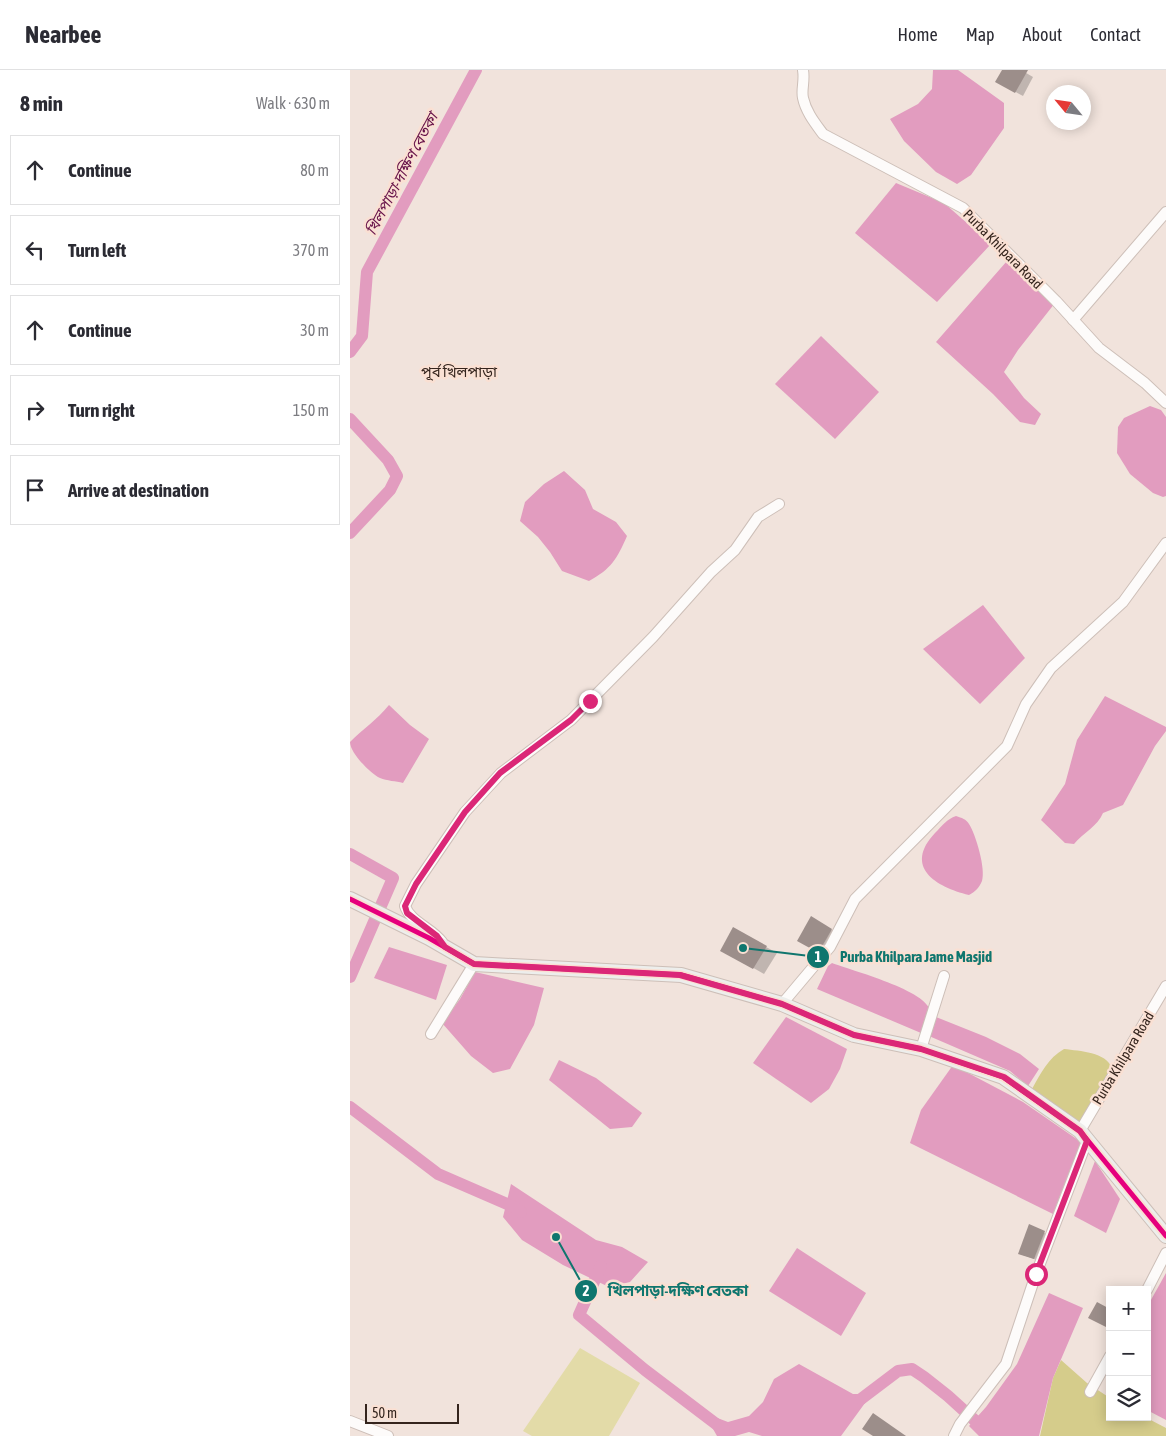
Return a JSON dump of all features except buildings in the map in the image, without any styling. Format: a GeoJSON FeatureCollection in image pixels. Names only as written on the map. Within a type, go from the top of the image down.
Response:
{"type":"FeatureCollection","features":[{"type":"Feature","properties":{"kind":"street","name":"Purba Khilpara Road"},"geometry":{"type":"LineString","coordinates":[[803,70],[805,80],[802,97],[809,114],[823,134],[963,208],[1074,320],[1099,348],[1145,383],[1166,403]]}},
{"type":"Feature","properties":{"kind":"street"},"geometry":{"type":"LineString","coordinates":[[1074,320],[1166,212]]}},
{"type":"Feature","properties":{"kind":"street"},"geometry":{"type":"LineString","coordinates":[[445,947],[437,936],[407,913],[405,906],[416,884],[465,812],[500,773],[571,720],[653,637],[711,572],[734,550],[758,517],[779,504]]}},
{"type":"Feature","properties":{"kind":"street"},"geometry":{"type":"LineString","coordinates":[[782,1004],[830,948],[855,899],[1007,746],[1026,704],[1051,668],[1122,602],[1166,543]]}},
{"type":"Feature","properties":{"kind":"street"},"geometry":{"type":"LineString","coordinates":[[350,899],[429,938],[474,964],[680,975],[782,1004],[854,1035],[921,1049],[1004,1077],[1084,1136],[1166,1236]]}},
{"type":"Feature","properties":{"kind":"street"},"geometry":{"type":"LineString","coordinates":[[431,1034],[474,964]]}},
{"type":"Feature","properties":{"kind":"street"},"geometry":{"type":"LineString","coordinates":[[921,1049],[944,976]]}},
{"type":"Feature","properties":{"kind":"street","name":"Purba Khilpara Road"},"geometry":{"type":"LineString","coordinates":[[954,1436],[960,1424],[1006,1364],[1084,1136],[1166,986]]}},
{"type":"Feature","properties":{"kind":"street"},"geometry":{"type":"LineString","coordinates":[[1149,1286],[1166,1253]]}},
{"type":"Feature","properties":{"kind":"street"},"geometry":{"type":"LineString","coordinates":[[1090,1392],[1106,1363]]}},
{"type":"Feature","properties":{"kind":"street"},"geometry":{"type":"LineString","coordinates":[[350,1421],[388,1436]]}},
{"type":"Feature","properties":{"kind":"shaded area"},"geometry":{"type":"Polygon","coordinates":[[[933,70],[958,70],[1004,103],[1004,128],[971,175],[957,184],[936,172],[904,141],[890,119],[918,104],[932,89],[933,70]]]}},
{"type":"Feature","properties":{"kind":"shaded area"},"geometry":{"type":"Polygon","coordinates":[[[896,183],[944,203],[991,244],[937,302],[855,233],[896,183]]]}},
{"type":"Feature","properties":{"kind":"shaded area"},"geometry":{"type":"Polygon","coordinates":[[[1007,261],[1055,303],[1018,350],[1004,372],[1024,398],[1041,414],[1035,425],[1020,422],[993,394],[936,342],[1007,261]]]}},
{"type":"Feature","properties":{"kind":"shaded area"},"geometry":{"type":"Polygon","coordinates":[[[821,336],[879,392],[835,439],[775,384],[821,336]]]}},
{"type":"Feature","properties":{"kind":"shaded area"},"geometry":{"type":"Polygon","coordinates":[[[1150,406],[1161,410],[1166,417],[1166,496],[1163,497],[1153,493],[1130,474],[1117,453],[1118,427],[1124,418],[1150,406]]]}},
{"type":"Feature","properties":{"kind":"shaded area"},"geometry":{"type":"Polygon","coordinates":[[[564,471],[585,490],[593,509],[616,522],[627,536],[613,563],[589,581],[562,571],[538,537],[520,521],[525,502],[544,484],[564,471]]]}},
{"type":"Feature","properties":{"kind":"shaded area"},"geometry":{"type":"Polygon","coordinates":[[[983,605],[1025,658],[980,704],[923,649],[983,605]]]}},
{"type":"Feature","properties":{"kind":"shaded area"},"geometry":{"type":"Polygon","coordinates":[[[1105,696],[1166,727],[1166,731],[1155,746],[1123,805],[1103,813],[1098,822],[1074,844],[1065,843],[1041,820],[1065,784],[1077,740],[1105,696]]]}},
{"type":"Feature","properties":{"kind":"shaded area"},"geometry":{"type":"Polygon","coordinates":[[[389,705],[410,725],[429,739],[403,783],[383,779],[371,772],[353,752],[350,742],[389,705]]]}},
{"type":"Feature","properties":{"kind":"shaded area"},"geometry":{"type":"Polygon","coordinates":[[[956,816],[965,820],[972,829],[983,869],[980,886],[969,895],[945,887],[935,881],[923,865],[922,856],[926,845],[945,823],[956,816]]]}},
{"type":"Feature","properties":{"kind":"shaded area"},"geometry":{"type":"Polygon","coordinates":[[[389,947],[447,965],[436,1000],[374,978],[389,947]]]}},
{"type":"Feature","properties":{"kind":"shaded area"},"geometry":{"type":"Polygon","coordinates":[[[832,963],[888,982],[917,996],[927,1004],[930,1012],[921,1033],[817,989],[828,966],[832,963]]]}},
{"type":"Feature","properties":{"kind":"shaded area"},"geometry":{"type":"Polygon","coordinates":[[[475,972],[544,988],[534,1025],[510,1069],[493,1073],[471,1056],[442,1023],[460,999],[475,972]]]}},
{"type":"Feature","properties":{"kind":"shaded area"},"geometry":{"type":"Polygon","coordinates":[[[786,1017],[847,1049],[840,1069],[829,1089],[811,1103],[753,1063],[786,1017]]]}},
{"type":"Feature","properties":{"kind":"shaded area"},"geometry":{"type":"Polygon","coordinates":[[[936,1017],[986,1037],[1020,1054],[1039,1069],[1028,1086],[1010,1071],[929,1036],[936,1017]]]}},
{"type":"Feature","properties":{"kind":"shaded area"},"geometry":{"type":"Polygon","coordinates":[[[1064,1049],[1098,1055],[1109,1063],[1112,1068],[1081,1125],[1032,1089],[1049,1061],[1064,1049]]]}},
{"type":"Feature","properties":{"kind":"shaded area"},"geometry":{"type":"Polygon","coordinates":[[[559,1060],[596,1078],[642,1113],[632,1127],[610,1129],[549,1080],[559,1060]]]}},
{"type":"Feature","properties":{"kind":"shaded area"},"geometry":{"type":"Polygon","coordinates":[[[953,1065],[1023,1102],[1081,1142],[1053,1214],[910,1143],[921,1110],[953,1065]]]}},
{"type":"Feature","properties":{"kind":"shaded area"},"geometry":{"type":"Polygon","coordinates":[[[1095,1161],[1120,1199],[1106,1233],[1074,1216],[1095,1161]]]}},
{"type":"Feature","properties":{"kind":"shaded area"},"geometry":{"type":"Polygon","coordinates":[[[511,1184],[596,1240],[622,1247],[648,1262],[630,1282],[609,1287],[563,1265],[522,1240],[503,1217],[511,1184]]]}},
{"type":"Feature","properties":{"kind":"shaded area"},"geometry":{"type":"Polygon","coordinates":[[[797,1248],[866,1293],[841,1336],[769,1291],[797,1248]]]}},
{"type":"Feature","properties":{"kind":"shaded area"},"geometry":{"type":"Polygon","coordinates":[[[1166,1273],[1166,1420],[1151,1412],[1151,1300],[1166,1273]]]}},
{"type":"Feature","properties":{"kind":"shaded area"},"geometry":{"type":"Polygon","coordinates":[[[1049,1293],[1083,1308],[1053,1378],[1039,1436],[979,1436],[969,1426],[986,1407],[1017,1364],[1049,1293]]]}},
{"type":"Feature","properties":{"kind":"shaded area"},"geometry":{"type":"Polygon","coordinates":[[[580,1348],[640,1383],[609,1436],[532,1436],[523,1431],[580,1348]]]}},
{"type":"Feature","properties":{"kind":"shaded area"},"geometry":{"type":"Polygon","coordinates":[[[1061,1360],[1087,1383],[1106,1395],[1106,1421],[1151,1420],[1166,1428],[1166,1436],[1040,1436],[1053,1378],[1061,1360]]]}},
{"type":"Feature","properties":{"kind":"shaded area"},"geometry":{"type":"Polygon","coordinates":[[[799,1364],[853,1394],[859,1394],[873,1388],[876,1392],[865,1403],[841,1436],[762,1436],[749,1432],[735,1436],[717,1436],[708,1420],[712,1416],[728,1422],[749,1416],[763,1402],[774,1379],[799,1364]]]}},
{"type":"Feature","properties":{"kind":"waterway","name":"খিলপাড়া-দক্ষিণ বেতকা"},"geometry":{"type":"LineString","coordinates":[[350,352],[362,336],[367,272],[476,70]]}},
{"type":"Feature","properties":{"kind":"waterway","name":"খিলপাড়া-দক্ষিণ বেতকা"},"geometry":{"type":"LineString","coordinates":[[350,419],[388,460],[397,476],[390,490],[350,533]]}},
{"type":"Feature","properties":{"kind":"waterway","name":"খিলপাড়া-দক্ষিণ বেতকা"},"geometry":{"type":"LineString","coordinates":[[350,854],[393,878],[350,977]]}},
{"type":"Feature","properties":{"kind":"waterway","name":"খিলপাড়া-দক্ষিণ বেতকা"},"geometry":{"type":"LineString","coordinates":[[350,1107],[438,1174],[514,1207],[521,1212]]}},
{"type":"Feature","properties":{"kind":"waterway","name":"খিলপাড়া-দক্ষিণ বেতকা"},"geometry":{"type":"LineString","coordinates":[[601,1266],[579,1315],[645,1370],[724,1430],[723,1436]]}},
{"type":"Feature","properties":{"kind":"waterway"},"geometry":{"type":"LineString","coordinates":[[861,1399],[898,1371],[912,1369],[948,1396],[992,1436]]}},
{"type":"Feature","properties":{"kind":"transit line"},"geometry":{"type":"LineString","coordinates":[[350,899],[429,938],[474,964],[681,975],[782,1004],[854,1035],[921,1049],[1003,1077],[1080,1131],[1166,1236]]}},
{"type":"Feature","properties":{"kind":"place","name":"Purba Khilpara Jame Masjid"},"geometry":{"type":"Point","coordinates":[743,948]}},
{"type":"Feature","properties":{"kind":"place","name":"খিলপাড়া-দক্ষিণ বেতকা"},"geometry":{"type":"Point","coordinates":[556,1237]}},
{"type":"Feature","properties":{"kind":"district","name":"পূর্ব খিলপাড়া"},"geometry":{"type":"Point","coordinates":[459,372]}},
{"type":"Feature","properties":{"kind":"route"},"geometry":{"type":"LineString","coordinates":[[590,701],[571,720],[500,773],[465,812],[406,900],[407,913],[437,936],[445,947],[474,964],[680,975],[782,1004],[854,1035],[921,1049],[1004,1077],[1080,1131],[1087,1141],[1036,1274]]}}]}
